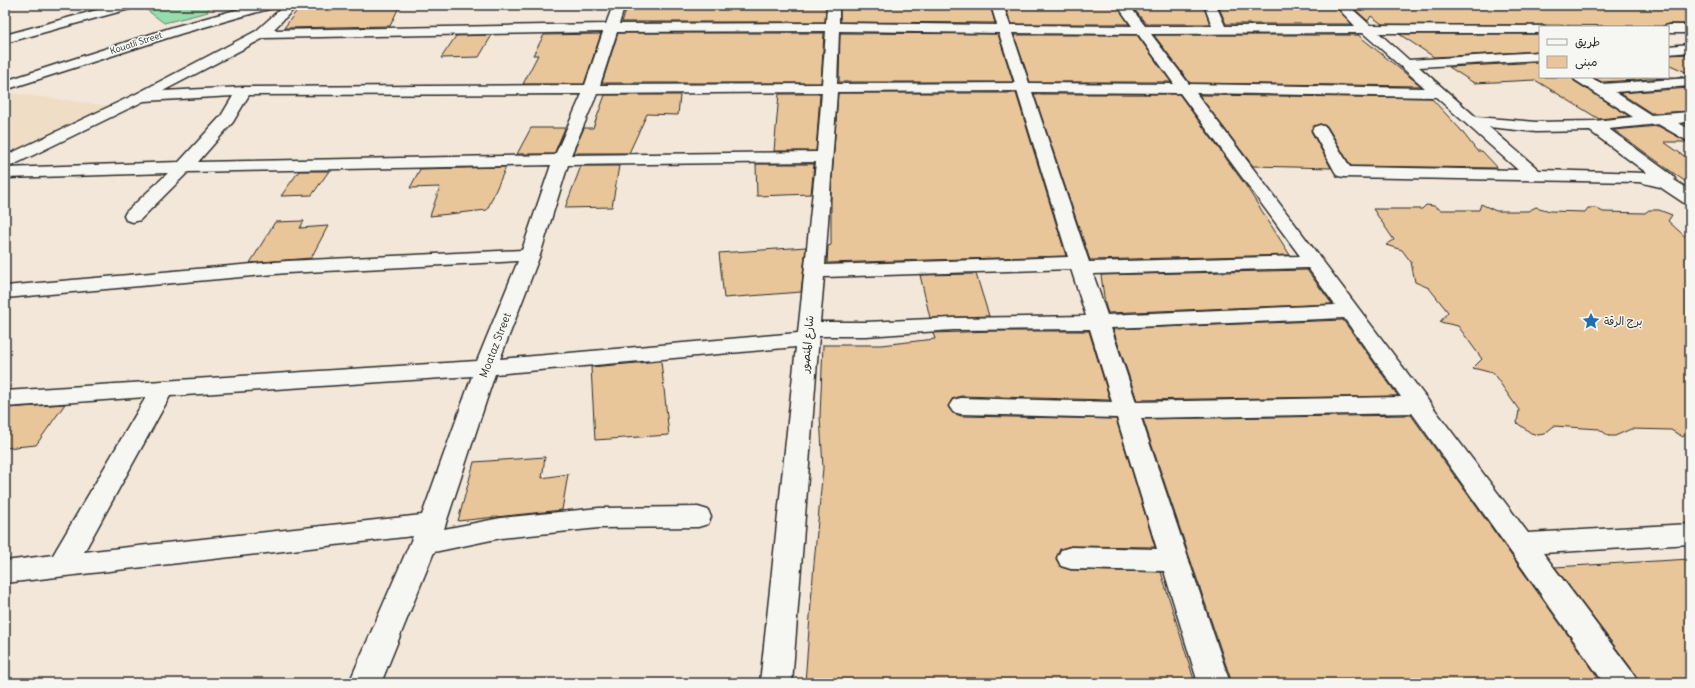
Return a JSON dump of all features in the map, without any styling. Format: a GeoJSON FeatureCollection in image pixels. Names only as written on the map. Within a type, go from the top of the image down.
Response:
{"type":"FeatureCollection","features":[{"type":"Feature","properties":{"kind":"street"},"geometry":{"type":"LineString","coordinates":[[5,39],[129,5]]}},
{"type":"Feature","properties":{"kind":"street","name":"Kouatli Street"},"geometry":{"type":"LineString","coordinates":[[5,86],[178,30],[268,5]]}},
{"type":"Feature","properties":{"kind":"street"},"geometry":{"type":"LineString","coordinates":[[5,162],[141,97],[261,34],[292,5]]}},
{"type":"Feature","properties":{"kind":"street","name":"Moataz Street"},"geometry":{"type":"LineString","coordinates":[[365,683],[428,534],[486,367],[530,256],[561,160],[591,90],[619,5]]}},
{"type":"Feature","properties":{"kind":"street","name":"شارع المنصور"},"geometry":{"type":"LineString","coordinates":[[776,683],[825,157],[832,48],[833,5]]}},
{"type":"Feature","properties":{"kind":"street"},"geometry":{"type":"LineString","coordinates":[[996,5],[1214,683]]}},
{"type":"Feature","properties":{"kind":"street"},"geometry":{"type":"LineString","coordinates":[[1123,5],[1314,262],[1622,683]]}},
{"type":"Feature","properties":{"kind":"street"},"geometry":{"type":"LineString","coordinates":[[1210,5],[1220,30]]}},
{"type":"Feature","properties":{"kind":"street"},"geometry":{"type":"LineString","coordinates":[[1341,5],[1367,30],[1533,174]]}},
{"type":"Feature","properties":{"kind":"street"},"geometry":{"type":"LineString","coordinates":[[261,34],[612,28],[832,27],[1142,30],[1539,29]]}},
{"type":"Feature","properties":{"kind":"street"},"geometry":{"type":"LineString","coordinates":[[1502,29],[1539,52]]}},
{"type":"Feature","properties":{"kind":"street"},"geometry":{"type":"LineString","coordinates":[[1669,29],[1690,29]]}},
{"type":"Feature","properties":{"kind":"street"},"geometry":{"type":"LineString","coordinates":[[1669,50],[1690,48]]}},
{"type":"Feature","properties":{"kind":"street"},"geometry":{"type":"LineString","coordinates":[[1406,64],[1539,56]]}},
{"type":"Feature","properties":{"kind":"street"},"geometry":{"type":"LineString","coordinates":[[1582,78],[1654,119],[1690,136]]}},
{"type":"Feature","properties":{"kind":"street"},"geometry":{"type":"LineString","coordinates":[[1601,89],[1690,82]]}},
{"type":"Feature","properties":{"kind":"street"},"geometry":{"type":"LineString","coordinates":[[141,97],[244,91],[1022,87],[1293,89],[1439,93]]}},
{"type":"Feature","properties":{"kind":"street"},"geometry":{"type":"LineString","coordinates":[[133,216],[184,167],[227,119],[244,91]]}},
{"type":"Feature","properties":{"kind":"street"},"geometry":{"type":"LineString","coordinates":[[1472,122],[1536,127],[1594,126],[1654,119],[1690,117]]}},
{"type":"Feature","properties":{"kind":"street"},"geometry":{"type":"LineString","coordinates":[[1594,126],[1667,180],[1665,182]]}},
{"type":"Feature","properties":{"kind":"street"},"geometry":{"type":"LineString","coordinates":[[1320,130],[1344,172],[1533,174],[1639,177],[1665,182],[1687,194]]}},
{"type":"Feature","properties":{"kind":"street"},"geometry":{"type":"LineString","coordinates":[[5,173],[184,167],[825,157]]}},
{"type":"Feature","properties":{"kind":"street"},"geometry":{"type":"LineString","coordinates":[[5,292],[287,267],[530,256]]}},
{"type":"Feature","properties":{"kind":"street"},"geometry":{"type":"LineString","coordinates":[[814,271],[1314,262]]}},
{"type":"Feature","properties":{"kind":"street"},"geometry":{"type":"LineString","coordinates":[[5,399],[486,367],[866,329],[953,324],[1097,322],[1350,311]]}},
{"type":"Feature","properties":{"kind":"street"},"geometry":{"type":"LineString","coordinates":[[62,565],[164,388]]}},
{"type":"Feature","properties":{"kind":"street"},"geometry":{"type":"LineString","coordinates":[[961,406],[1125,410],[1419,405]]}},
{"type":"Feature","properties":{"kind":"street"},"geometry":{"type":"LineString","coordinates":[[5,572],[62,565],[501,528],[599,518],[698,517]]}},
{"type":"Feature","properties":{"kind":"street"},"geometry":{"type":"LineString","coordinates":[[1521,544],[1690,534]]}},
{"type":"Feature","properties":{"kind":"street"},"geometry":{"type":"LineString","coordinates":[[1071,558],[1174,560]]}},
{"type":"Feature","properties":{"kind":"shaded area"},"geometry":{"type":"Polygon","coordinates":[[[11,93],[111,106],[5,158],[5,95],[11,93]]]}},
{"type":"Feature","properties":{"kind":"green space"},"geometry":{"type":"Polygon","coordinates":[[[149,5],[236,5],[217,6],[207,10],[208,12],[164,23],[143,7],[149,5]]]}},
{"type":"Feature","properties":{"kind":"building"},"geometry":{"type":"Polygon","coordinates":[[[301,5],[400,5],[390,26],[284,28],[301,5]]]}},
{"type":"Feature","properties":{"kind":"building"},"geometry":{"type":"Polygon","coordinates":[[[628,5],[826,5],[825,22],[622,22],[628,5]]]}},
{"type":"Feature","properties":{"kind":"building"},"geometry":{"type":"Polygon","coordinates":[[[840,5],[990,5],[995,23],[840,22],[840,5]]]}},
{"type":"Feature","properties":{"kind":"building"},"geometry":{"type":"Polygon","coordinates":[[[1005,5],[1116,5],[1129,24],[1011,24],[1005,5]]]}},
{"type":"Feature","properties":{"kind":"building"},"geometry":{"type":"Polygon","coordinates":[[[1131,5],[1203,5],[1210,24],[1146,24],[1131,5]]]}},
{"type":"Feature","properties":{"kind":"building"},"geometry":{"type":"Polygon","coordinates":[[[1218,5],[1334,5],[1352,24],[1226,24],[1218,5]]]}},
{"type":"Feature","properties":{"kind":"building"},"geometry":{"type":"Polygon","coordinates":[[[1350,5],[1606,8],[1602,5],[1690,5],[1690,24],[1668,24],[1662,26],[1382,24],[1371,16],[1368,21],[1350,5]]]}},
{"type":"Feature","properties":{"kind":"building"},"geometry":{"type":"Polygon","coordinates":[[[618,33],[824,33],[821,83],[602,83],[618,33]]]}},
{"type":"Feature","properties":{"kind":"building"},"geometry":{"type":"Polygon","coordinates":[[[840,33],[998,34],[1013,82],[839,82],[840,33]]]}},
{"type":"Feature","properties":{"kind":"building"},"geometry":{"type":"Polygon","coordinates":[[[601,34],[584,84],[523,84],[538,55],[533,55],[544,35],[601,34]]]}},
{"type":"Feature","properties":{"kind":"building"},"geometry":{"type":"Polygon","coordinates":[[[1399,34],[1539,34],[1539,51],[1434,57],[1399,34]]]}},
{"type":"Feature","properties":{"kind":"building"},"geometry":{"type":"Polygon","coordinates":[[[492,35],[479,57],[441,58],[456,36],[492,35]]]}},
{"type":"Feature","properties":{"kind":"building"},"geometry":{"type":"Polygon","coordinates":[[[1014,35],[1137,35],[1171,82],[1030,82],[1014,35]]]}},
{"type":"Feature","properties":{"kind":"building"},"geometry":{"type":"Polygon","coordinates":[[[1154,35],[1358,35],[1421,86],[1190,83],[1154,35]]]}},
{"type":"Feature","properties":{"kind":"building"},"geometry":{"type":"Polygon","coordinates":[[[1690,54],[1690,74],[1669,64],[1669,55],[1690,54]]]}},
{"type":"Feature","properties":{"kind":"building"},"geometry":{"type":"Polygon","coordinates":[[[1539,62],[1539,78],[1572,78],[1574,81],[1629,116],[1599,119],[1535,80],[1474,83],[1449,67],[1539,62]]]}},
{"type":"Feature","properties":{"kind":"building"},"geometry":{"type":"Polygon","coordinates":[[[1595,78],[1667,78],[1602,82],[1595,78]]]}},
{"type":"Feature","properties":{"kind":"building"},"geometry":{"type":"Polygon","coordinates":[[[1690,88],[1690,111],[1651,113],[1620,93],[1690,88]]]}},
{"type":"Feature","properties":{"kind":"building"},"geometry":{"type":"Polygon","coordinates":[[[838,93],[1016,93],[1066,256],[827,263],[828,246],[831,245],[831,194],[838,93]]]}},
{"type":"Feature","properties":{"kind":"building"},"geometry":{"type":"Polygon","coordinates":[[[779,94],[820,94],[816,151],[774,151],[779,94]]]}},
{"type":"Feature","properties":{"kind":"building"},"geometry":{"type":"Polygon","coordinates":[[[1034,94],[1179,94],[1246,186],[1290,255],[1090,260],[1034,94]]]}},
{"type":"Feature","properties":{"kind":"building"},"geometry":{"type":"Polygon","coordinates":[[[605,95],[680,95],[678,115],[647,114],[629,153],[573,153],[584,128],[593,128],[605,95]]]}},
{"type":"Feature","properties":{"kind":"building"},"geometry":{"type":"Polygon","coordinates":[[[1199,95],[1431,98],[1460,129],[1477,151],[1482,151],[1498,168],[1351,166],[1327,126],[1320,124],[1314,126],[1311,131],[1331,168],[1253,166],[1199,95]]]}},
{"type":"Feature","properties":{"kind":"building"},"geometry":{"type":"Polygon","coordinates":[[[1658,126],[1688,142],[1664,142],[1690,160],[1690,185],[1614,130],[1658,126]]]}},
{"type":"Feature","properties":{"kind":"building"},"geometry":{"type":"Polygon","coordinates":[[[531,128],[565,128],[554,154],[517,154],[531,128]]]}},
{"type":"Feature","properties":{"kind":"building"},"geometry":{"type":"Polygon","coordinates":[[[756,164],[814,164],[811,194],[757,196],[756,164]]]}},
{"type":"Feature","properties":{"kind":"building"},"geometry":{"type":"Polygon","coordinates":[[[581,166],[619,166],[612,207],[565,208],[581,166]]]}},
{"type":"Feature","properties":{"kind":"building"},"geometry":{"type":"Polygon","coordinates":[[[506,167],[487,210],[430,216],[440,187],[410,188],[420,169],[506,167]]]}},
{"type":"Feature","properties":{"kind":"building"},"geometry":{"type":"Polygon","coordinates":[[[299,171],[329,171],[312,195],[281,196],[299,171]]]}},
{"type":"Feature","properties":{"kind":"building"},"geometry":{"type":"Polygon","coordinates":[[[1481,204],[1496,211],[1528,211],[1536,207],[1550,211],[1585,212],[1588,208],[1596,208],[1603,212],[1645,213],[1649,210],[1659,210],[1672,215],[1668,221],[1690,241],[1690,429],[1683,437],[1671,430],[1631,429],[1615,436],[1609,436],[1599,429],[1554,426],[1544,434],[1538,435],[1531,433],[1517,423],[1519,410],[1493,373],[1473,368],[1482,359],[1458,326],[1440,322],[1448,312],[1429,288],[1415,282],[1411,262],[1402,250],[1386,245],[1394,240],[1373,209],[1422,209],[1426,205],[1434,206],[1441,210],[1479,210],[1481,204]]]}},
{"type":"Feature","properties":{"kind":"building"},"geometry":{"type":"Polygon","coordinates":[[[304,221],[300,228],[328,226],[311,258],[250,263],[275,222],[304,221]]]}},
{"type":"Feature","properties":{"kind":"building"},"geometry":{"type":"Polygon","coordinates":[[[806,247],[801,292],[724,298],[719,253],[806,247]]]}},
{"type":"Feature","properties":{"kind":"building"},"geometry":{"type":"Polygon","coordinates":[[[1307,270],[1332,304],[1108,313],[1105,304],[1101,275],[1307,270]]]}},
{"type":"Feature","properties":{"kind":"building"},"geometry":{"type":"Polygon","coordinates":[[[976,274],[989,316],[930,318],[920,275],[976,274]]]}},
{"type":"Feature","properties":{"kind":"building"},"geometry":{"type":"Polygon","coordinates":[[[1343,320],[1398,396],[1137,400],[1113,329],[1343,320]]]}},
{"type":"Feature","properties":{"kind":"building"},"geometry":{"type":"Polygon","coordinates":[[[994,331],[1089,331],[1110,400],[961,396],[952,399],[948,407],[953,413],[961,416],[1116,419],[1155,547],[1071,546],[1060,549],[1056,559],[1061,567],[1071,570],[1161,572],[1195,683],[805,683],[823,468],[820,416],[823,345],[881,345],[935,339],[933,333],[994,331]]]}},
{"type":"Feature","properties":{"kind":"building"},"geometry":{"type":"Polygon","coordinates":[[[661,361],[669,435],[595,440],[591,367],[661,361]]]}},
{"type":"Feature","properties":{"kind":"building"},"geometry":{"type":"Polygon","coordinates":[[[65,404],[36,445],[5,448],[5,412],[8,408],[65,404]]]}},
{"type":"Feature","properties":{"kind":"building"},"geometry":{"type":"Polygon","coordinates":[[[1411,415],[1602,683],[1232,683],[1143,419],[1411,415]]]}},
{"type":"Feature","properties":{"kind":"building"},"geometry":{"type":"Polygon","coordinates":[[[545,457],[542,478],[568,474],[562,510],[458,521],[474,462],[545,457]]]}},
{"type":"Feature","properties":{"kind":"building"},"geometry":{"type":"Polygon","coordinates":[[[1690,559],[1690,683],[1639,683],[1634,672],[1555,567],[1690,559]]]}},
{"type":"Feature","properties":{"kind":"place","name":"برج الرقة"},"geometry":{"type":"Point","coordinates":[1591,321]}}]}
